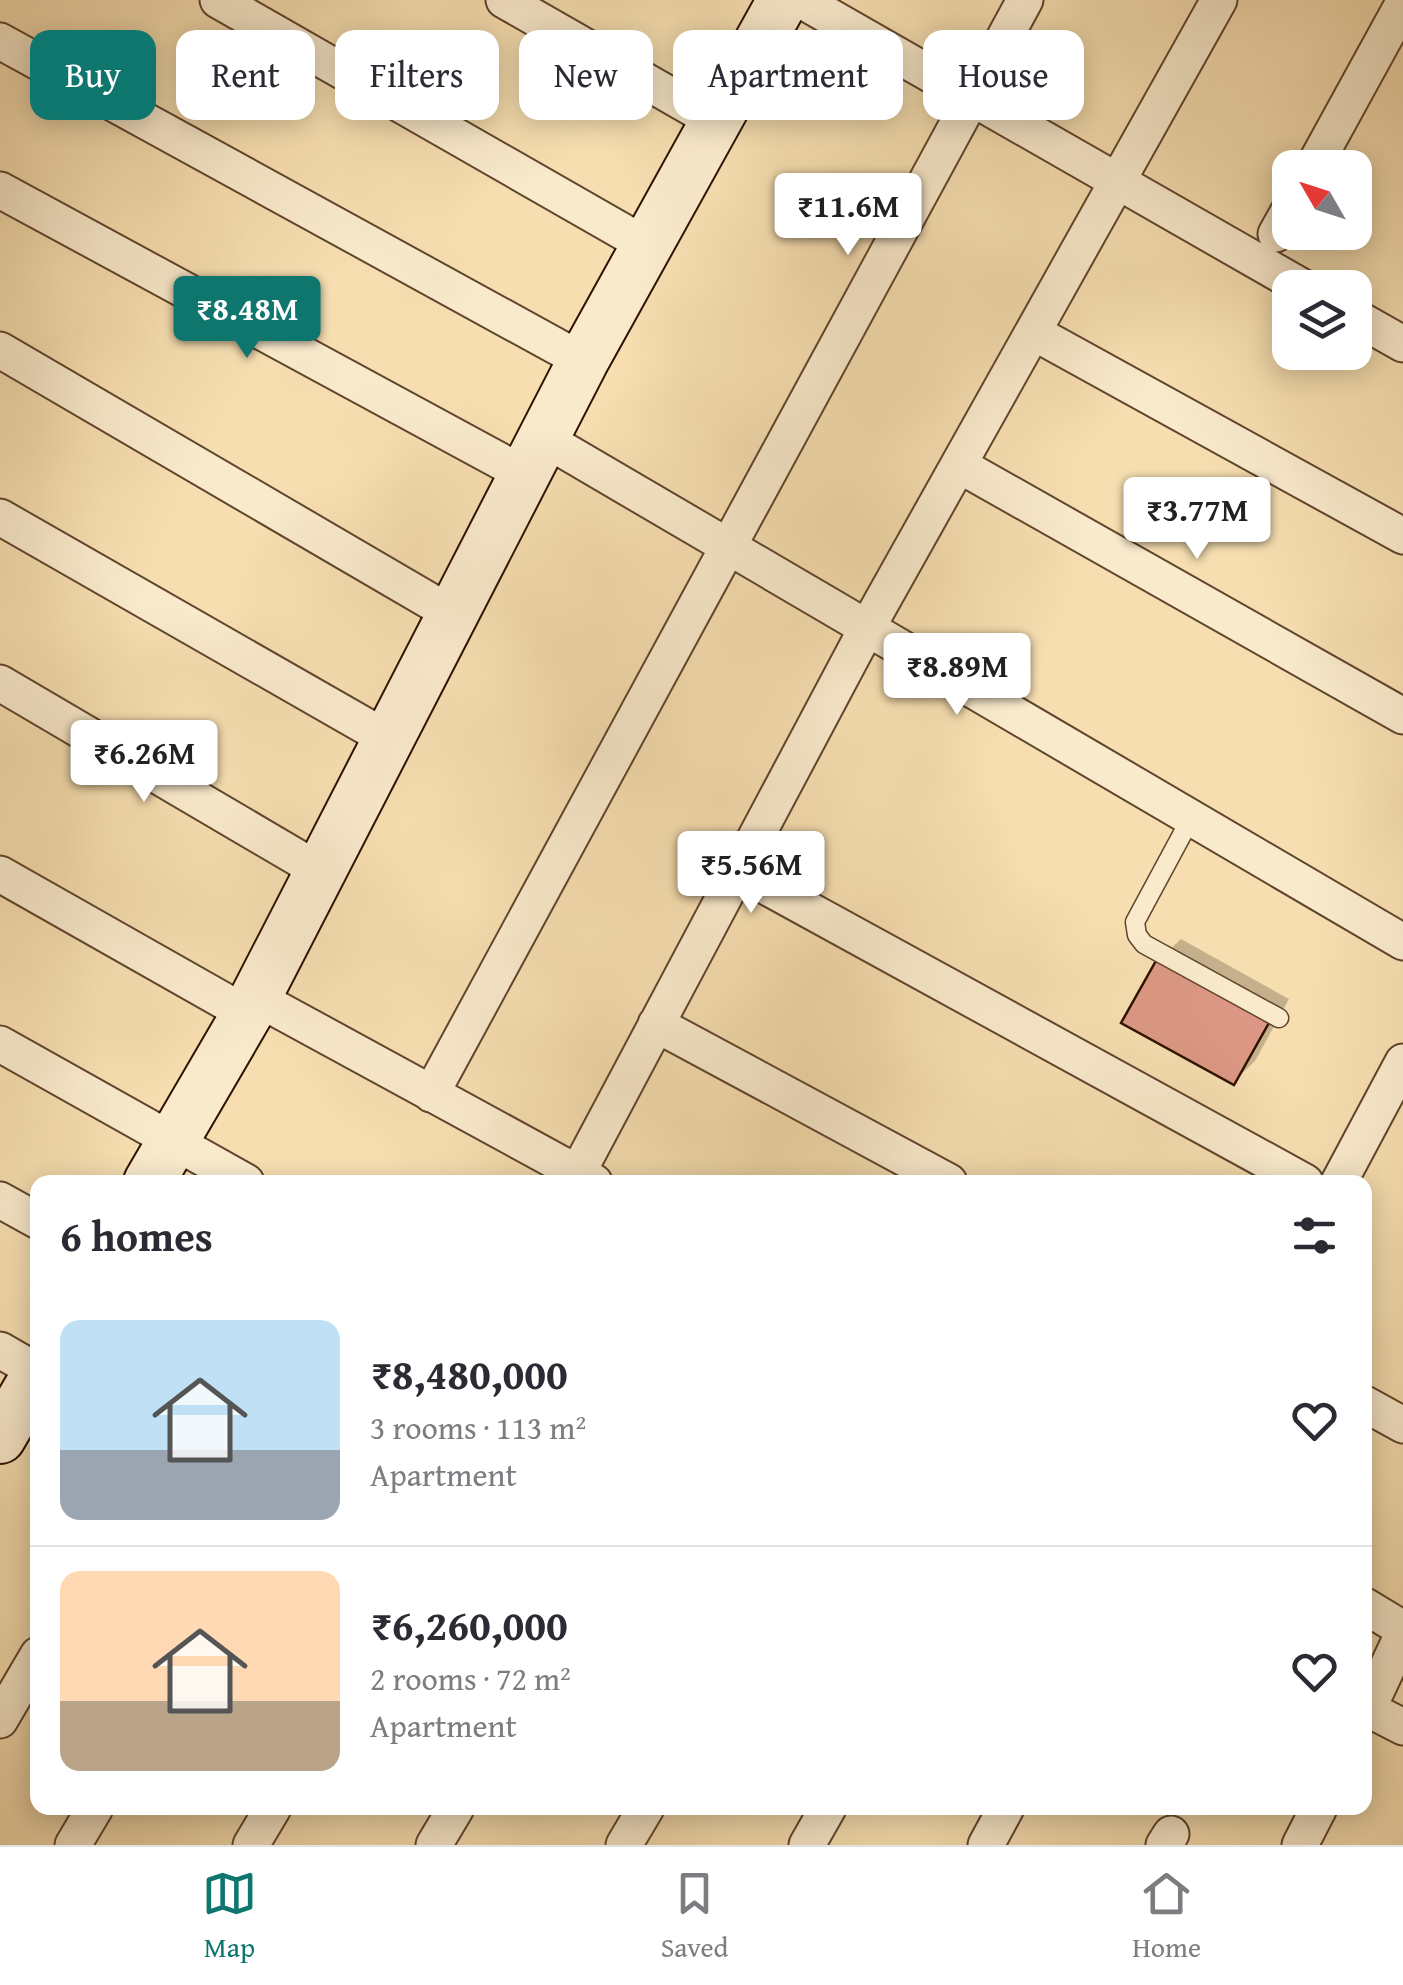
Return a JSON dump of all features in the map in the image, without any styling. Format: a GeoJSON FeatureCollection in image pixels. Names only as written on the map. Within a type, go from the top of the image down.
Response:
{"type":"FeatureCollection","features":[{"type":"Feature","properties":{"kind":"street"},"geometry":{"type":"LineString","coordinates":[[218,0],[646,244]]}},
{"type":"Feature","properties":{"kind":"street"},"geometry":{"type":"LineString","coordinates":[[504,0],[715,121]]}},
{"type":"Feature","properties":{"kind":"street"},"geometry":{"type":"LineString","coordinates":[[160,1162],[251,1005],[584,361],[783,0]]}},
{"type":"Feature","properties":{"kind":"street"},"geometry":{"type":"LineString","coordinates":[[801,0],[923,68]]}},
{"type":"Feature","properties":{"kind":"street"},"geometry":{"type":"LineString","coordinates":[[1009,30],[1025,0]]}},
{"type":"Feature","properties":{"kind":"street"},"geometry":{"type":"LineString","coordinates":[[586,1175],[656,1024],[866,628],[1220,0]]}},
{"type":"Feature","properties":{"kind":"street"},"geometry":{"type":"LineString","coordinates":[[1323,150],[1403,4]]}},
{"type":"Feature","properties":{"kind":"street"},"geometry":{"type":"LineString","coordinates":[[0,40],[584,361]]}},
{"type":"Feature","properties":{"kind":"street"},"geometry":{"type":"LineString","coordinates":[[431,1094],[960,120]]}},
{"type":"Feature","properties":{"kind":"street"},"geometry":{"type":"LineString","coordinates":[[1014,120],[1273,270]]}},
{"type":"Feature","properties":{"kind":"street"},"geometry":{"type":"LineString","coordinates":[[0,190],[534,456],[727,546],[1403,942]]}},
{"type":"Feature","properties":{"kind":"street"},"geometry":{"type":"LineString","coordinates":[[1372,327],[1403,344]]}},
{"type":"Feature","properties":{"kind":"street"},"geometry":{"type":"LineString","coordinates":[[1033,332],[1403,536]]}},
{"type":"Feature","properties":{"kind":"street"},"geometry":{"type":"LineString","coordinates":[[0,350],[452,614]]}},
{"type":"Feature","properties":{"kind":"street"},"geometry":{"type":"LineString","coordinates":[[959,465],[1403,716]]}},
{"type":"Feature","properties":{"kind":"street"},"geometry":{"type":"LineString","coordinates":[[0,517],[388,739]]}},
{"type":"Feature","properties":{"kind":"street"},"geometry":{"type":"LineString","coordinates":[[0,683],[320,871]]}},
{"type":"Feature","properties":{"kind":"street"},"geometry":{"type":"LineString","coordinates":[[738,871],[1292,1175]]}},
{"type":"Feature","properties":{"kind":"street"},"geometry":{"type":"LineString","coordinates":[[0,874],[431,1094],[580,1175]]}},
{"type":"Feature","properties":{"kind":"street"},"geometry":{"type":"LineString","coordinates":[[656,1024],[936,1175]]}},
{"type":"Feature","properties":{"kind":"street"},"geometry":{"type":"LineString","coordinates":[[0,1044],[160,1162],[216,1175]]}},
{"type":"Feature","properties":{"kind":"street"},"geometry":{"type":"LineString","coordinates":[[1343,1175],[1403,1062]]}},
{"type":"Feature","properties":{"kind":"street"},"geometry":{"type":"LineString","coordinates":[[0,1200],[30,1216]]}},
{"type":"Feature","properties":{"kind":"street"},"geometry":{"type":"LineString","coordinates":[[0,1350],[30,1367]]}},
{"type":"Feature","properties":{"kind":"street"},"geometry":{"type":"LineString","coordinates":[[0,1438],[30,1386]]}},
{"type":"Feature","properties":{"kind":"street"},"geometry":{"type":"LineString","coordinates":[[1372,1408],[1403,1424]]}},
{"type":"Feature","properties":{"kind":"street"},"geometry":{"type":"LineString","coordinates":[[1372,1611],[1403,1632],[1372,1699]]}},
{"type":"Feature","properties":{"kind":"street"},"geometry":{"type":"LineString","coordinates":[[0,1720],[30,1669]]}},
{"type":"Feature","properties":{"kind":"street"},"geometry":{"type":"LineString","coordinates":[[1372,1714],[1403,1727]]}},
{"type":"Feature","properties":{"kind":"street"},"geometry":{"type":"LineString","coordinates":[[72,1845],[91,1815]]}},
{"type":"Feature","properties":{"kind":"street"},"geometry":{"type":"LineString","coordinates":[[250,1845],[269,1815]]}},
{"type":"Feature","properties":{"kind":"street"},"geometry":{"type":"LineString","coordinates":[[434,1845],[452,1815]]}},
{"type":"Feature","properties":{"kind":"street"},"geometry":{"type":"LineString","coordinates":[[624,1845],[642,1815]]}},
{"type":"Feature","properties":{"kind":"street"},"geometry":{"type":"LineString","coordinates":[[807,1845],[824,1815]]}},
{"type":"Feature","properties":{"kind":"street"},"geometry":{"type":"LineString","coordinates":[[986,1845],[1002,1815]]}},
{"type":"Feature","properties":{"kind":"street"},"geometry":{"type":"LineString","coordinates":[[1300,1845],[1315,1815]]}},
{"type":"Feature","properties":{"kind":"lane"},"geometry":{"type":"LineString","coordinates":[[1191,818],[1135,922],[1136,934],[1144,944],[1280,1018]]}},
{"type":"Feature","properties":{"kind":"building"},"geometry":{"type":"Polygon","coordinates":[[[1157,959],[1270,1021],[1234,1085],[1121,1023],[1157,959]]]}}]}
